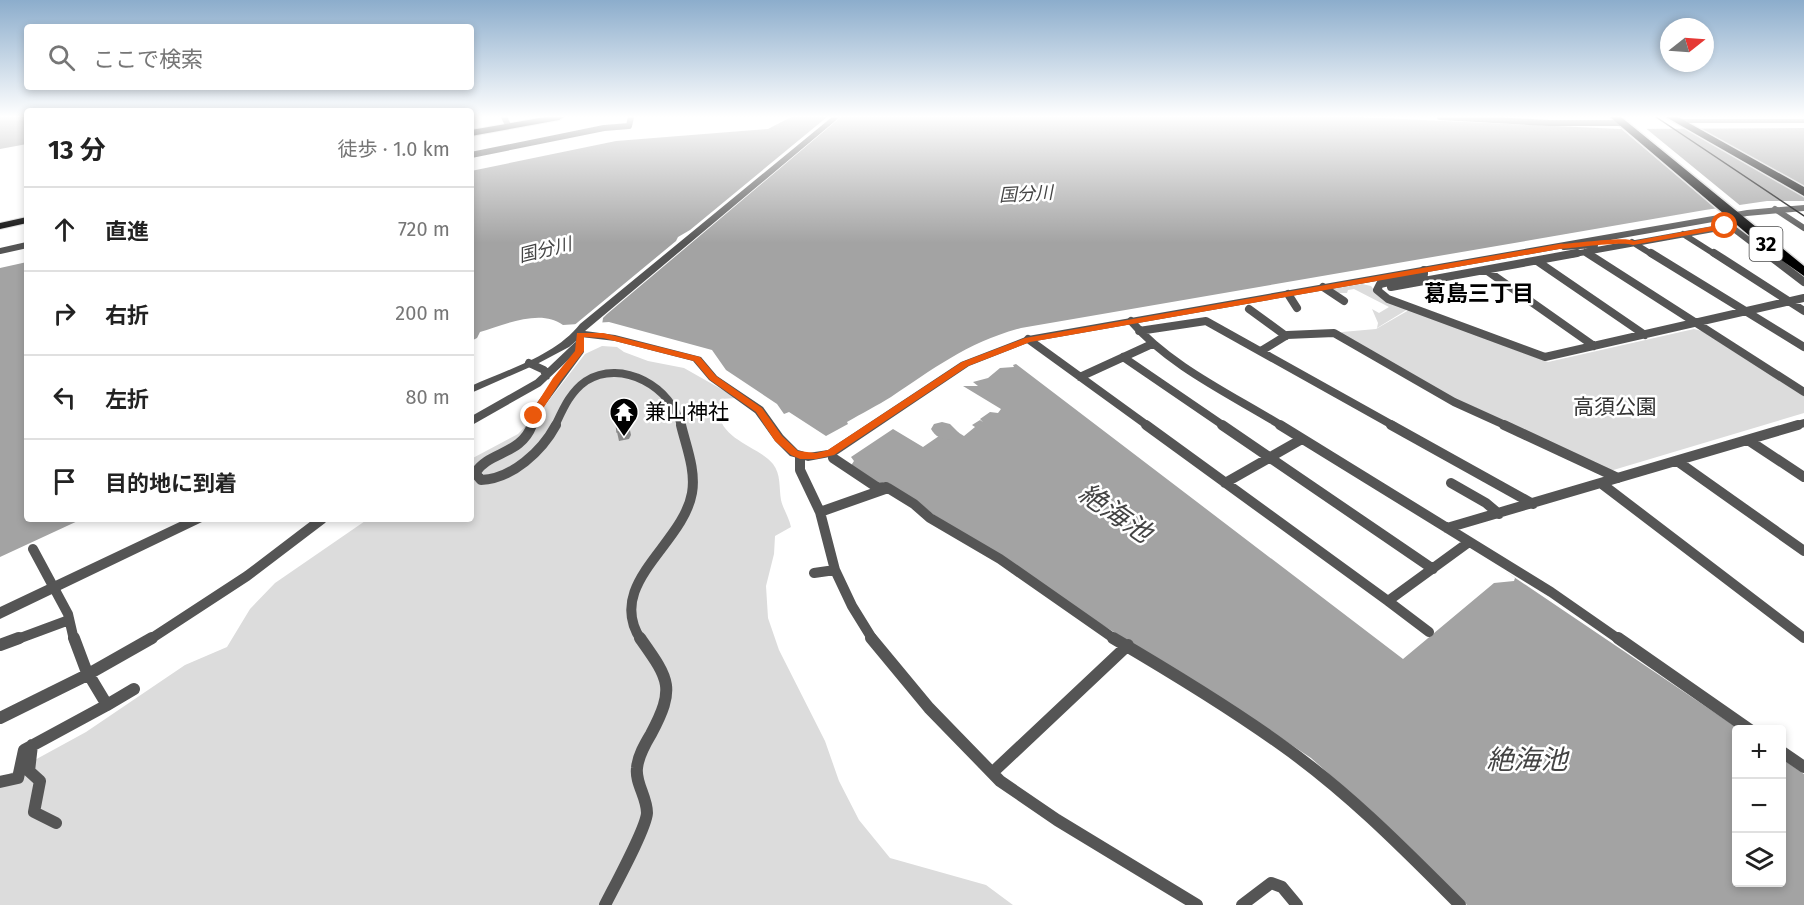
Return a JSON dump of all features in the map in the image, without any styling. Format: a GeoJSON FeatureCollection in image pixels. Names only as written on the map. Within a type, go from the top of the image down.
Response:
{"type":"FeatureCollection","features":[{"type":"Feature","properties":{"kind":"highway","name":"32"},"geometry":{"type":"LineString","coordinates":[[1670,159],[1804,272]]}},
{"type":"Feature","properties":{"kind":"highway"},"geometry":{"type":"LineString","coordinates":[[1748,159],[1804,192]]}},
{"type":"Feature","properties":{"kind":"highway","name":"32"},"geometry":{"type":"LineString","coordinates":[[1736,214],[1804,263]]}},
{"type":"Feature","properties":{"kind":"main road"},"geometry":{"type":"LineString","coordinates":[[0,221],[24,217]]}},
{"type":"Feature","properties":{"kind":"main road"},"geometry":{"type":"LineString","coordinates":[[0,226],[24,221]]}},
{"type":"Feature","properties":{"kind":"street"},"geometry":{"type":"LineString","coordinates":[[474,419],[522,394],[546,376],[581,335],[787,159]]}},
{"type":"Feature","properties":{"kind":"street"},"geometry":{"type":"LineString","coordinates":[[474,389],[581,335],[615,338],[697,359],[713,378],[759,410],[779,438],[800,456],[831,453],[965,364],[1028,339],[1660,230],[1736,214],[1804,208]]}},
{"type":"Feature","properties":{"kind":"street"},"geometry":{"type":"LineString","coordinates":[[1775,209],[1786,218],[1782,221],[1804,230]]}},
{"type":"Feature","properties":{"kind":"street"},"geometry":{"type":"LineString","coordinates":[[1559,247],[1630,242],[1730,226],[1804,282]]}},
{"type":"Feature","properties":{"kind":"street"},"geometry":{"type":"LineString","coordinates":[[1377,290],[1585,252],[1661,233],[1660,230]]}},
{"type":"Feature","properties":{"kind":"street"},"geometry":{"type":"LineString","coordinates":[[1683,234],[1804,311]]}},
{"type":"Feature","properties":{"kind":"street"},"geometry":{"type":"LineString","coordinates":[[1630,242],[1804,347]]}},
{"type":"Feature","properties":{"kind":"street"},"geometry":{"type":"LineString","coordinates":[[0,250],[24,246]]}},
{"type":"Feature","properties":{"kind":"street"},"geometry":{"type":"LineString","coordinates":[[1585,252],[1804,392]]}},
{"type":"Feature","properties":{"kind":"street"},"geometry":{"type":"LineString","coordinates":[[1537,261],[1645,335]]}},
{"type":"Feature","properties":{"kind":"street"},"geometry":{"type":"LineString","coordinates":[[1377,290],[1380,284],[1424,274],[1424,270]]}},
{"type":"Feature","properties":{"kind":"street"},"geometry":{"type":"LineString","coordinates":[[1486,270],[1594,346]]}},
{"type":"Feature","properties":{"kind":"street"},"geometry":{"type":"LineString","coordinates":[[1323,287],[1344,301]]}},
{"type":"Feature","properties":{"kind":"street"},"geometry":{"type":"LineString","coordinates":[[1377,290],[1388,299],[1545,357],[1804,298]]}},
{"type":"Feature","properties":{"kind":"street"},"geometry":{"type":"LineString","coordinates":[[1288,294],[1297,308]]}},
{"type":"Feature","properties":{"kind":"street"},"geometry":{"type":"LineString","coordinates":[[1249,309],[1286,336]]}},
{"type":"Feature","properties":{"kind":"street"},"geometry":{"type":"LineString","coordinates":[[1131,321],[1152,344],[1173,359],[1551,592],[1744,725]]}},
{"type":"Feature","properties":{"kind":"street"},"geometry":{"type":"LineString","coordinates":[[1139,331],[1206,321],[1533,504]]}},
{"type":"Feature","properties":{"kind":"street"},"geometry":{"type":"LineString","coordinates":[[1261,351],[1286,336],[1334,333],[1454,402],[1618,478]]}},
{"type":"Feature","properties":{"kind":"street"},"geometry":{"type":"LineString","coordinates":[[581,335],[580,351],[535,412],[532,427],[526,438],[512,450],[479,467],[476,473],[481,480],[488,481],[509,474],[553,430],[571,395],[589,379],[601,373],[613,372],[638,377],[664,396],[679,416],[694,480],[692,496],[676,533],[665,544],[637,589],[629,608],[633,628],[662,670],[667,693],[665,703],[642,749],[637,768],[638,778],[646,796],[648,808],[646,820],[605,905]]}},
{"type":"Feature","properties":{"kind":"street"},"geometry":{"type":"LineString","coordinates":[[1028,339],[1429,632]]}},
{"type":"Feature","properties":{"kind":"street"},"geometry":{"type":"LineString","coordinates":[[1080,377],[1152,344]]}},
{"type":"Feature","properties":{"kind":"street"},"geometry":{"type":"LineString","coordinates":[[1123,357],[1432,569]]}},
{"type":"Feature","properties":{"kind":"street"},"geometry":{"type":"LineString","coordinates":[[529,363],[544,370],[546,376]]}},
{"type":"Feature","properties":{"kind":"street"},"geometry":{"type":"LineString","coordinates":[[1447,528],[1804,423]]}},
{"type":"Feature","properties":{"kind":"street"},"geometry":{"type":"LineString","coordinates":[[1225,483],[1302,439]]}},
{"type":"Feature","properties":{"kind":"street"},"geometry":{"type":"LineString","coordinates":[[1748,440],[1804,477]]}},
{"type":"Feature","properties":{"kind":"street"},"geometry":{"type":"LineString","coordinates":[[800,456],[800,470],[820,512],[835,570],[867,633],[929,708],[992,773],[1057,820],[1197,905]]}},
{"type":"Feature","properties":{"kind":"street"},"geometry":{"type":"LineString","coordinates":[[833,458],[878,488],[884,486],[914,504],[930,518],[1000,559],[1101,631],[1196,686],[1285,747],[1383,828],[1460,905]]}},
{"type":"Feature","properties":{"kind":"street"},"geometry":{"type":"LineString","coordinates":[[1677,461],[1804,550]]}},
{"type":"Feature","properties":{"kind":"street"},"geometry":{"type":"LineString","coordinates":[[1451,483],[1486,503],[1499,514]]}},
{"type":"Feature","properties":{"kind":"street"},"geometry":{"type":"LineString","coordinates":[[1602,484],[1804,638]]}},
{"type":"Feature","properties":{"kind":"street"},"geometry":{"type":"LineString","coordinates":[[820,512],[888,488]]}},
{"type":"Feature","properties":{"kind":"street"},"geometry":{"type":"LineString","coordinates":[[0,613],[191,522]]}},
{"type":"Feature","properties":{"kind":"street"},"geometry":{"type":"LineString","coordinates":[[0,718],[89,676],[207,602],[288,546],[318,522]]}},
{"type":"Feature","properties":{"kind":"street"},"geometry":{"type":"LineString","coordinates":[[1388,602],[1469,542]]}},
{"type":"Feature","properties":{"kind":"street"},"geometry":{"type":"LineString","coordinates":[[33,549],[68,614],[70,629],[89,676],[107,705]]}},
{"type":"Feature","properties":{"kind":"street"},"geometry":{"type":"LineString","coordinates":[[814,573],[835,570]]}},
{"type":"Feature","properties":{"kind":"street"},"geometry":{"type":"LineString","coordinates":[[0,645],[69,620]]}},
{"type":"Feature","properties":{"kind":"street"},"geometry":{"type":"LineString","coordinates":[[992,773],[1128,645]]}},
{"type":"Feature","properties":{"kind":"street"},"geometry":{"type":"LineString","coordinates":[[0,782],[18,778],[24,750],[134,689]]}},
{"type":"Feature","properties":{"kind":"street"},"geometry":{"type":"LineString","coordinates":[[32,745],[29,771],[40,781],[34,812],[56,823]]}},
{"type":"Feature","properties":{"kind":"street"},"geometry":{"type":"LineString","coordinates":[[1786,755],[1804,767]]}},
{"type":"Feature","properties":{"kind":"street"},"geometry":{"type":"LineString","coordinates":[[1242,905],[1272,882],[1280,884],[1297,905]]}},
{"type":"Feature","properties":{"kind":"green space"},"geometry":{"type":"Polygon","coordinates":[[[1362,284],[1371,286],[1377,294],[1408,309],[1377,328],[1378,323],[1372,309],[1379,313],[1389,307],[1354,289],[1348,290],[1347,293],[1338,293],[1332,289],[1362,284]]]}},
{"type":"Feature","properties":{"kind":"green space","name":"高須公園"},"geometry":{"type":"Polygon","coordinates":[[[1409,310],[1548,362],[1694,329],[1702,331],[1804,396],[1804,413],[1610,471],[1454,399],[1340,334],[1376,329],[1409,310]]]}},
{"type":"Feature","properties":{"kind":"green space"},"geometry":{"type":"Polygon","coordinates":[[[602,346],[617,347],[648,361],[684,368],[737,398],[721,399],[719,412],[722,423],[737,439],[766,457],[776,468],[782,503],[791,527],[775,536],[774,554],[766,586],[768,618],[779,650],[825,741],[839,781],[859,820],[890,858],[986,885],[1013,905],[0,905],[0,779],[86,732],[185,665],[227,647],[250,609],[275,583],[364,522],[474,522],[474,457],[518,434],[543,408],[585,354],[602,346]]]}},
{"type":"Feature","properties":{"kind":"water","name":"国分川"},"geometry":{"type":"Polygon","coordinates":[[[528,159],[1804,159],[1804,201],[1767,201],[1705,210],[1021,328],[984,341],[952,357],[826,436],[789,412],[784,414],[777,404],[726,370],[712,350],[609,322],[563,325],[544,318],[511,322],[480,332],[474,340],[474,170],[528,159]]]}},
{"type":"Feature","properties":{"kind":"water"},"geometry":{"type":"Polygon","coordinates":[[[24,263],[24,522],[76,522],[0,557],[0,268],[24,263]]]}},
{"type":"Feature","properties":{"kind":"water","name":"絶海池"},"geometry":{"type":"Polygon","coordinates":[[[1016,364],[1403,659],[1494,583],[1514,581],[1515,578],[1505,571],[1733,725],[1732,887],[1786,887],[1786,762],[1804,774],[1804,905],[1467,905],[1382,821],[1311,758],[1209,690],[1099,623],[934,515],[917,501],[884,482],[879,485],[850,467],[854,461],[851,457],[893,429],[923,447],[939,436],[947,437],[956,431],[964,436],[975,427],[972,425],[980,420],[983,422],[980,419],[990,412],[998,413],[1001,409],[963,386],[978,386],[973,382],[988,378],[1000,368],[1014,367],[1013,365],[1016,364]]]}},
{"type":"Feature","properties":{"kind":"pier"},"geometry":{"type":"Polygon","coordinates":[[[776,159],[791,159],[607,314],[603,318],[602,325],[572,327],[678,237],[690,230],[776,159]]]}},
{"type":"Feature","properties":{"kind":"pier"},"geometry":{"type":"Polygon","coordinates":[[[1657,159],[1684,159],[1742,207],[1719,211],[1657,159]]]}},
{"type":"Feature","properties":{"kind":"building"},"geometry":{"type":"Polygon","coordinates":[[[616,421],[628,421],[629,427],[626,431],[617,432],[616,421]]]}},
{"type":"Feature","properties":{"kind":"waterway","name":"絶海池"},"geometry":{"type":"LineString","coordinates":[[942,429],[948,433]]}},
{"type":"Feature","properties":{"kind":"tram line"},"geometry":{"type":"LineString","coordinates":[[1719,159],[1804,216]]}},
{"type":"Feature","properties":{"kind":"place","name":"兼山神社"},"geometry":{"type":"Point","coordinates":[624,438]}},
{"type":"Feature","properties":{"kind":"district","name":"葛島三丁目"},"geometry":{"type":"Point","coordinates":[1479,293]}},
{"type":"Feature","properties":{"kind":"route"},"geometry":{"type":"LineString","coordinates":[[534,416],[557,380],[580,351],[580,334],[603,336],[697,359],[713,378],[735,391],[759,410],[779,438],[794,453],[800,456],[816,456],[831,453],[965,364],[1028,339],[1559,247],[1587,246],[1627,240],[1633,243],[1725,226]]}}]}
